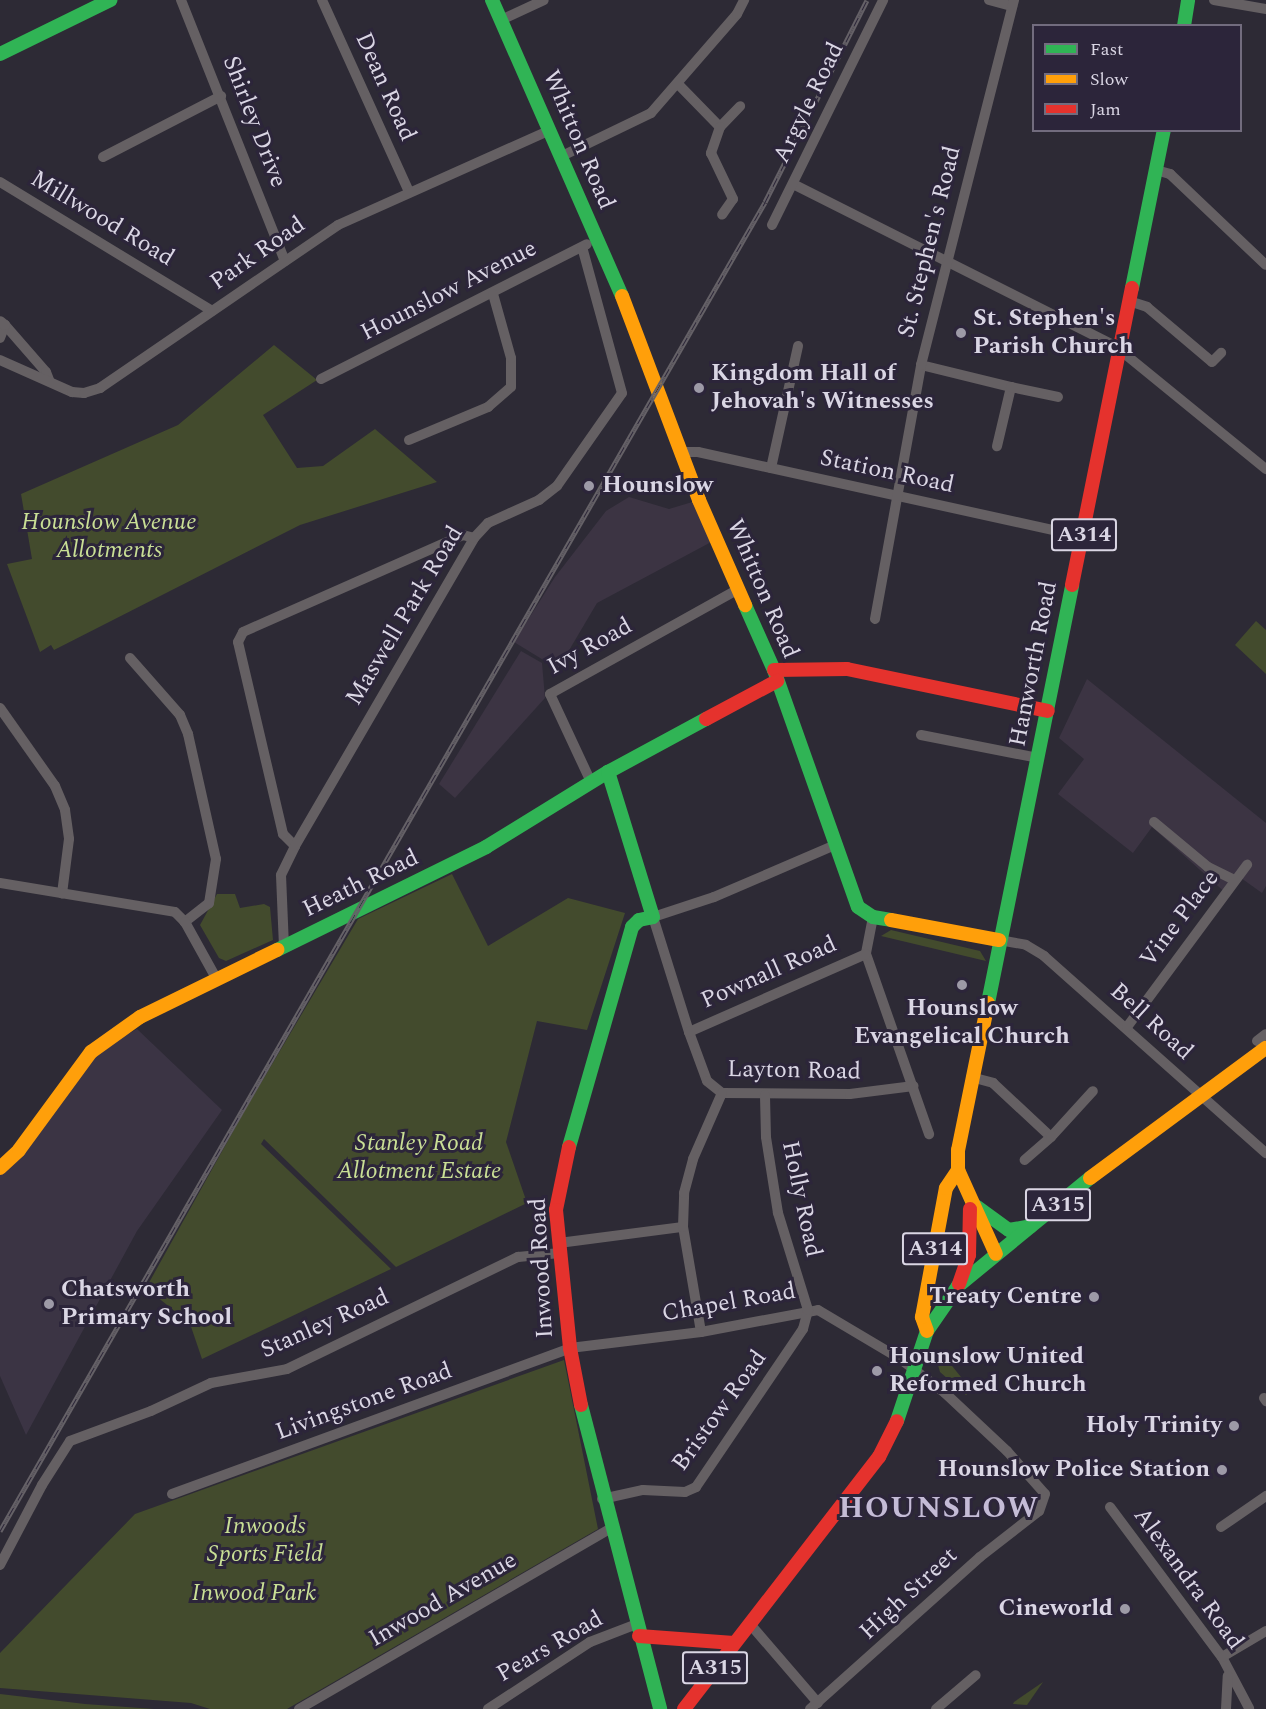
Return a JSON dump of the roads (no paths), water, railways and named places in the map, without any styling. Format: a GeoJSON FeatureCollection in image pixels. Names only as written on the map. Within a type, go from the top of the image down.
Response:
{"type":"FeatureCollection","features":[{"type":"Feature","properties":{"kind":"main road"},"geometry":{"type":"LineString","coordinates":[[0,54],[110,0]]}},
{"type":"Feature","properties":{"kind":"main road","name":"Whitton Road"},"geometry":{"type":"LineString","coordinates":[[492,0],[562,156],[646,359],[737,590],[775,675],[858,906],[873,917]]}},
{"type":"Feature","properties":{"kind":"main road"},"geometry":{"type":"LineString","coordinates":[[1184,24],[1188,0]]}},
{"type":"Feature","properties":{"kind":"main road","name":"Hanworth Road"},"geometry":{"type":"LineString","coordinates":[[684,1709],[879,1457],[893,1433],[927,1331],[922,1317],[946,1188],[958,1170],[971,1077],[1048,711],[1164,132]]}},
{"type":"Feature","properties":{"kind":"main road"},"geometry":{"type":"LineString","coordinates":[[775,675],[848,669],[1048,711]]}},
{"type":"Feature","properties":{"kind":"main road","name":"Heath Road"},"geometry":{"type":"LineString","coordinates":[[0,1168],[19,1150],[91,1052],[140,1017],[486,847],[591,782],[775,675]]}},
{"type":"Feature","properties":{"kind":"main road"},"geometry":{"type":"LineString","coordinates":[[608,772],[653,917]]}},
{"type":"Feature","properties":{"kind":"main road","name":"Inwood Road"},"geometry":{"type":"LineString","coordinates":[[653,917],[639,920],[632,927],[557,1195],[559,1248],[570,1348],[609,1529],[660,1709]]}},
{"type":"Feature","properties":{"kind":"main road"},"geometry":{"type":"LineString","coordinates":[[873,917],[999,940]]}},
{"type":"Feature","properties":{"kind":"main road","name":"A315"},"geometry":{"type":"LineString","coordinates":[[927,1331],[958,1286],[1216,1081],[1264,1039]]}},
{"type":"Feature","properties":{"kind":"main road","name":"Hanworth Road"},"geometry":{"type":"LineString","coordinates":[[958,1170],[993,1256]]}},
{"type":"Feature","properties":{"kind":"main road"},"geometry":{"type":"LineString","coordinates":[[968,1199],[1004,1228],[1014,1230],[1034,1225]]}},
{"type":"Feature","properties":{"kind":"main road","name":"Hanworth Road"},"geometry":{"type":"LineString","coordinates":[[958,1286],[969,1255],[972,1216],[968,1199]]}},
{"type":"Feature","properties":{"kind":"main road"},"geometry":{"type":"LineString","coordinates":[[972,1216],[993,1256]]}},
{"type":"Feature","properties":{"kind":"main road"},"geometry":{"type":"LineString","coordinates":[[637,1631],[734,1643]]}},
{"type":"Feature","properties":{"kind":"street","name":"Shirley Drive"},"geometry":{"type":"LineString","coordinates":[[181,0],[285,261]]}},
{"type":"Feature","properties":{"kind":"street","name":"Dean Road"},"geometry":{"type":"LineString","coordinates":[[322,0],[408,192]]}},
{"type":"Feature","properties":{"kind":"street"},"geometry":{"type":"LineString","coordinates":[[501,20],[544,0]]}},
{"type":"Feature","properties":{"kind":"street"},"geometry":{"type":"LineString","coordinates":[[562,156],[640,122],[678,84],[738,14],[744,0]]}},
{"type":"Feature","properties":{"kind":"street","name":"Argyle Road"},"geometry":{"type":"LineString","coordinates":[[772,225],[883,0]]}},
{"type":"Feature","properties":{"kind":"street"},"geometry":{"type":"LineString","coordinates":[[989,0],[1013,3]]}},
{"type":"Feature","properties":{"kind":"street"},"geometry":{"type":"LineString","coordinates":[[1214,0],[1266,9]]}},
{"type":"Feature","properties":{"kind":"street","name":"St. Stephen's Road"},"geometry":{"type":"LineString","coordinates":[[875,619],[895,495],[921,366],[1013,3]]}},
{"type":"Feature","properties":{"kind":"street"},"geometry":{"type":"LineString","coordinates":[[678,84],[720,127]]}},
{"type":"Feature","properties":{"kind":"street"},"geometry":{"type":"LineString","coordinates":[[103,157],[221,96]]}},
{"type":"Feature","properties":{"kind":"street"},"geometry":{"type":"LineString","coordinates":[[722,216],[733,199],[711,153],[720,127],[740,106]]}},
{"type":"Feature","properties":{"kind":"street","name":"Park Road"},"geometry":{"type":"LineString","coordinates":[[0,360],[72,392],[84,393],[100,388],[338,225],[550,129]]}},
{"type":"Feature","properties":{"kind":"street"},"geometry":{"type":"LineString","coordinates":[[1156,170],[1170,174],[1266,265]]}},
{"type":"Feature","properties":{"kind":"street","name":"Millwood Road"},"geometry":{"type":"LineString","coordinates":[[0,182],[212,311]]}},
{"type":"Feature","properties":{"kind":"street"},"geometry":{"type":"LineString","coordinates":[[793,184],[1120,350],[1266,469]]}},
{"type":"Feature","properties":{"kind":"street","name":"Hounslow Avenue"},"geometry":{"type":"LineString","coordinates":[[321,379],[596,240]]}},
{"type":"Feature","properties":{"kind":"street","name":"Maswell Park Road"},"geometry":{"type":"LineString","coordinates":[[284,947],[281,875],[295,846],[474,538],[488,523],[539,500],[557,486],[622,393],[582,247]]}},
{"type":"Feature","properties":{"kind":"street"},"geometry":{"type":"LineString","coordinates":[[409,440],[488,407],[511,387],[511,358],[493,294]]}},
{"type":"Feature","properties":{"kind":"street"},"geometry":{"type":"LineString","coordinates":[[1129,301],[1147,307],[1212,362],[1221,353]]}},
{"type":"Feature","properties":{"kind":"street"},"geometry":{"type":"LineString","coordinates":[[2,323],[49,380]]}},
{"type":"Feature","properties":{"kind":"street"},"geometry":{"type":"LineString","coordinates":[[0,338],[2,323]]}},
{"type":"Feature","properties":{"kind":"street"},"geometry":{"type":"LineString","coordinates":[[771,468],[798,346]]}},
{"type":"Feature","properties":{"kind":"street"},"geometry":{"type":"LineString","coordinates":[[921,366],[1058,397]]}},
{"type":"Feature","properties":{"kind":"street"},"geometry":{"type":"LineString","coordinates":[[997,446],[1011,387]]}},
{"type":"Feature","properties":{"kind":"street","name":"Station Road"},"geometry":{"type":"LineString","coordinates":[[681,452],[771,468],[1083,537]]}},
{"type":"Feature","properties":{"kind":"street"},"geometry":{"type":"LineString","coordinates":[[295,846],[283,834],[238,642],[243,632],[462,535],[474,538]]}},
{"type":"Feature","properties":{"kind":"street","name":"Ivy Road"},"geometry":{"type":"LineString","coordinates":[[591,782],[550,694],[737,590]]}},
{"type":"Feature","properties":{"kind":"street"},"geometry":{"type":"LineString","coordinates":[[130,658],[180,715],[188,734],[216,859],[209,903],[184,922]]}},
{"type":"Feature","properties":{"kind":"street"},"geometry":{"type":"LineString","coordinates":[[0,708],[55,786],[65,810],[69,839],[62,894]]}},
{"type":"Feature","properties":{"kind":"street"},"geometry":{"type":"LineString","coordinates":[[921,735],[1038,758]]}},
{"type":"Feature","properties":{"kind":"street"},"geometry":{"type":"LineString","coordinates":[[1154,822],[1208,867],[1235,880]]}},
{"type":"Feature","properties":{"kind":"street"},"geometry":{"type":"LineString","coordinates":[[653,917],[714,897],[835,845]]}},
{"type":"Feature","properties":{"kind":"street","name":"Vine Place"},"geometry":{"type":"LineString","coordinates":[[1126,1027],[1247,865]]}},
{"type":"Feature","properties":{"kind":"street"},"geometry":{"type":"LineString","coordinates":[[0,883],[175,912],[184,922],[216,978]]}},
{"type":"Feature","properties":{"kind":"street","name":"Layton Road"},"geometry":{"type":"LineString","coordinates":[[653,917],[707,1081],[722,1094],[883,1092],[913,1086]]}},
{"type":"Feature","properties":{"kind":"street"},"geometry":{"type":"LineString","coordinates":[[873,917],[866,954],[929,1134]]}},
{"type":"Feature","properties":{"kind":"street","name":"Bell Road"},"geometry":{"type":"LineString","coordinates":[[999,940],[1026,945],[1044,956],[1266,1153]]}},
{"type":"Feature","properties":{"kind":"street","name":"Pownall Road"},"geometry":{"type":"LineString","coordinates":[[689,1032],[866,954]]}},
{"type":"Feature","properties":{"kind":"street"},"geometry":{"type":"LineString","coordinates":[[971,1077],[993,1083],[1051,1137]]}},
{"type":"Feature","properties":{"kind":"street"},"geometry":{"type":"LineString","coordinates":[[1025,1160],[1051,1137],[1093,1091]]}},
{"type":"Feature","properties":{"kind":"street"},"geometry":{"type":"LineString","coordinates":[[701,1332],[683,1227],[684,1193],[693,1159],[722,1094]]}},
{"type":"Feature","properties":{"kind":"street","name":"Holly Road"},"geometry":{"type":"LineString","coordinates":[[765,1095],[766,1137],[778,1213],[808,1310]]}},
{"type":"Feature","properties":{"kind":"street","name":"Stanley Road"},"geometry":{"type":"LineString","coordinates":[[0,1566],[70,1441],[151,1411],[211,1383],[287,1370],[518,1257],[683,1227]]}},
{"type":"Feature","properties":{"kind":"street","name":"Chapel Road"},"geometry":{"type":"LineString","coordinates":[[570,1348],[701,1332],[808,1310],[827,1313],[915,1369],[1011,1457]]}},
{"type":"Feature","properties":{"kind":"street","name":"Bristow Road"},"geometry":{"type":"LineString","coordinates":[[602,1499],[643,1490],[685,1492],[696,1487],[803,1329],[808,1310]]}},
{"type":"Feature","properties":{"kind":"street","name":"Livingstone Road"},"geometry":{"type":"LineString","coordinates":[[172,1494],[570,1348]]}},
{"type":"Feature","properties":{"kind":"street","name":"High Street"},"geometry":{"type":"LineString","coordinates":[[814,1706],[980,1557],[1043,1508],[1044,1489],[1011,1457]]}},
{"type":"Feature","properties":{"kind":"street"},"geometry":{"type":"LineString","coordinates":[[1221,1527],[1266,1496]]}},
{"type":"Feature","properties":{"kind":"street","name":"Alexandra Road"},"geometry":{"type":"LineString","coordinates":[[1110,1507],[1222,1657],[1249,1708]]}},
{"type":"Feature","properties":{"kind":"street","name":"Inwood Avenue"},"geometry":{"type":"LineString","coordinates":[[298,1709],[609,1529]]}},
{"type":"Feature","properties":{"kind":"street"},"geometry":{"type":"LineString","coordinates":[[750,1624],[814,1706]]}},
{"type":"Feature","properties":{"kind":"street","name":"Pears Road"},"geometry":{"type":"LineString","coordinates":[[488,1709],[590,1642],[637,1631]]}},
{"type":"Feature","properties":{"kind":"street"},"geometry":{"type":"LineString","coordinates":[[1222,1657],[1266,1631]]}},
{"type":"Feature","properties":{"kind":"street"},"geometry":{"type":"LineString","coordinates":[[1226,1709],[1227,1670]]}},
{"type":"Feature","properties":{"kind":"street"},"geometry":{"type":"LineString","coordinates":[[936,1709],[976,1675]]}},
{"type":"Feature","properties":{"kind":"street"},"geometry":{"type":"LineString","coordinates":[[1226,1709],[1237,1703],[1249,1708]]}},
{"type":"Feature","properties":{"kind":"railway"},"geometry":{"type":"LineString","coordinates":[[0,1531],[765,202],[867,0]]}},
{"type":"Feature","properties":{"kind":"place","name":"St. Stephen's Parish Church"},"geometry":{"type":"Point","coordinates":[961,333]}},
{"type":"Feature","properties":{"kind":"place","name":"Kingdom Hall of Jehovah's Witnesses"},"geometry":{"type":"Point","coordinates":[699,388]}},
{"type":"Feature","properties":{"kind":"place","name":"Hounslow"},"geometry":{"type":"Point","coordinates":[589,486]}},
{"type":"Feature","properties":{"kind":"place","name":"Hounslow Evangelical Church"},"geometry":{"type":"Point","coordinates":[962,985]}},
{"type":"Feature","properties":{"kind":"place","name":"Treaty Centre"},"geometry":{"type":"Point","coordinates":[1094,1297]}},
{"type":"Feature","properties":{"kind":"place","name":"Chatsworth Primary School"},"geometry":{"type":"Point","coordinates":[49,1304]}},
{"type":"Feature","properties":{"kind":"place","name":"Hounslow United Reformed Church"},"geometry":{"type":"Point","coordinates":[877,1371]}},
{"type":"Feature","properties":{"kind":"place","name":"Holy Trinity"},"geometry":{"type":"Point","coordinates":[1234,1426]}},
{"type":"Feature","properties":{"kind":"place","name":"Hounslow Police Station"},"geometry":{"type":"Point","coordinates":[1222,1470]}},
{"type":"Feature","properties":{"kind":"place","name":"Cineworld"},"geometry":{"type":"Point","coordinates":[1125,1609]}},
{"type":"Feature","properties":{"kind":"district","name":"HOUNSLOW"},"geometry":{"type":"Point","coordinates":[939,1508]}},
{"type":"Feature","properties":{"kind":"park label","name":"Hounslow Avenue Allotments"},"geometry":{"type":"Point","coordinates":[109,537]}},
{"type":"Feature","properties":{"kind":"park label","name":"Stanley Road Allotment Estate"},"geometry":{"type":"Point","coordinates":[419,1158]}},
{"type":"Feature","properties":{"kind":"park label","name":"Inwoods Sports Field"},"geometry":{"type":"Point","coordinates":[265,1541]}},
{"type":"Feature","properties":{"kind":"park label","name":"Inwood Park"},"geometry":{"type":"Point","coordinates":[254,1594]}}]}
